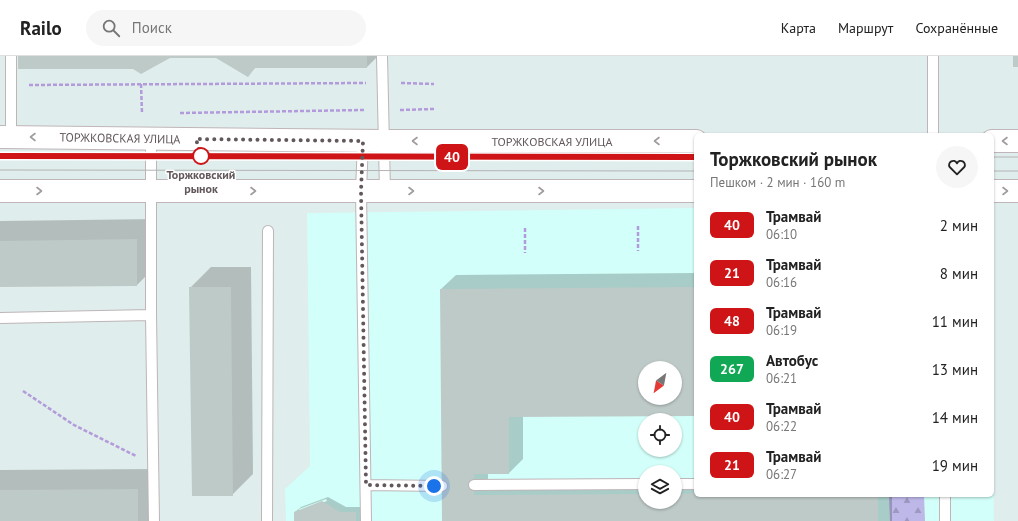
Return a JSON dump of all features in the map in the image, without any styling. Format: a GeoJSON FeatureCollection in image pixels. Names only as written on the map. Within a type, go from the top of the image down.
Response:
{"type":"FeatureCollection","features":[{"type":"Feature","properties":{"kind":"main road","name":"ТОРЖКОВСКАЯ УЛИЦА"},"geometry":{"type":"LineString","coordinates":[[6,137],[373,141],[694,141]]}},
{"type":"Feature","properties":{"kind":"main road"},"geometry":{"type":"LineString","coordinates":[[994,141],[1018,141]]}},
{"type":"Feature","properties":{"kind":"main road"},"geometry":{"type":"LineString","coordinates":[[994,191],[1018,190]]}},
{"type":"Feature","properties":{"kind":"main road"},"geometry":{"type":"LineString","coordinates":[[0,191],[694,191]]}},
{"type":"Feature","properties":{"kind":"lane"},"geometry":{"type":"LineString","coordinates":[[6,137],[11,56]]}},
{"type":"Feature","properties":{"kind":"lane"},"geometry":{"type":"LineString","coordinates":[[366,521],[361,191],[373,141],[383,110],[382,56]]}},
{"type":"Feature","properties":{"kind":"lane"},"geometry":{"type":"LineString","coordinates":[[933,56],[933,133]]}},
{"type":"Feature","properties":{"kind":"lane"},"geometry":{"type":"LineString","coordinates":[[151,138],[150,191],[154,521]]}},
{"type":"Feature","properties":{"kind":"lane"},"geometry":{"type":"LineString","coordinates":[[373,141],[385,191]]}},
{"type":"Feature","properties":{"kind":"lane"},"geometry":{"type":"LineString","coordinates":[[267,521],[268,231]]}},
{"type":"Feature","properties":{"kind":"lane"},"geometry":{"type":"LineString","coordinates":[[0,318],[151,315]]}},
{"type":"Feature","properties":{"kind":"lane"},"geometry":{"type":"LineString","coordinates":[[474,485],[638,484]]}},
{"type":"Feature","properties":{"kind":"lane"},"geometry":{"type":"LineString","coordinates":[[682,484],[694,484]]}},
{"type":"Feature","properties":{"kind":"lane"},"geometry":{"type":"LineString","coordinates":[[366,485],[442,486]]}},
{"type":"Feature","properties":{"kind":"lane"},"geometry":{"type":"LineString","coordinates":[[945,497],[946,521]]}},
{"type":"Feature","properties":{"kind":"path"},"geometry":{"type":"LineString","coordinates":[[142,84],[142,113]]}},
{"type":"Feature","properties":{"kind":"path"},"geometry":{"type":"LineString","coordinates":[[25,85],[434,84]]}},
{"type":"Feature","properties":{"kind":"path"},"geometry":{"type":"LineString","coordinates":[[173,113],[434,109]]}},
{"type":"Feature","properties":{"kind":"path"},"geometry":{"type":"LineString","coordinates":[[134,113],[150,113]]}},
{"type":"Feature","properties":{"kind":"path"},"geometry":{"type":"LineString","coordinates":[[638,226],[638,251]]}},
{"type":"Feature","properties":{"kind":"path"},"geometry":{"type":"LineString","coordinates":[[525,228],[526,253]]}},
{"type":"Feature","properties":{"kind":"path"},"geometry":{"type":"LineString","coordinates":[[23,391],[74,425],[154,465]]}},
{"type":"Feature","properties":{"kind":"shaded area"},"geometry":{"type":"Polygon","coordinates":[[[694,208],[694,497],[994,497],[994,521],[286,521],[285,489],[310,466],[307,213],[694,208]]]}},
{"type":"Feature","properties":{"kind":"green space"},"geometry":{"type":"Polygon","coordinates":[[[889,497],[924,497],[925,521],[890,521],[889,497]]]}},
{"type":"Feature","properties":{"kind":"building"},"geometry":{"type":"Polygon","coordinates":[[[18,56],[367,56],[367,68],[255,68],[248,77],[216,58],[170,58],[141,74],[133,69],[18,69],[18,56]]]}},
{"type":"Feature","properties":{"kind":"building"},"geometry":{"type":"Polygon","coordinates":[[[1013,56],[1018,56],[1018,67],[1013,67],[1013,56]]]}},
{"type":"Feature","properties":{"kind":"building"},"geometry":{"type":"Polygon","coordinates":[[[137,239],[137,286],[0,287],[0,241],[137,239]]]}},
{"type":"Feature","properties":{"kind":"building"},"geometry":{"type":"Polygon","coordinates":[[[189,287],[231,287],[233,496],[192,496],[189,287]]]}},
{"type":"Feature","properties":{"kind":"building"},"geometry":{"type":"Polygon","coordinates":[[[694,287],[694,416],[682,416],[682,413],[638,413],[638,416],[509,417],[509,474],[474,474],[474,495],[638,494],[638,509],[682,509],[682,494],[694,493],[694,497],[878,497],[878,521],[442,521],[440,289],[694,287]]]}},
{"type":"Feature","properties":{"kind":"building"},"geometry":{"type":"Polygon","coordinates":[[[138,489],[138,521],[0,521],[0,490],[138,489]]]}},
{"type":"Feature","properties":{"kind":"building"},"geometry":{"type":"Polygon","coordinates":[[[322,501],[340,512],[356,512],[356,521],[294,521],[294,512],[322,501]]]}},
{"type":"Feature","properties":{"kind":"tram line"},"geometry":{"type":"LineString","coordinates":[[0,156],[694,157]]}},
{"type":"Feature","properties":{"kind":"tram line","name":"40"},"geometry":{"type":"LineString","coordinates":[[0,156],[694,157]]}},
{"type":"Feature","properties":{"kind":"tram line"},"geometry":{"type":"LineString","coordinates":[[994,157],[1018,157]]}},
{"type":"Feature","properties":{"kind":"tram line"},"geometry":{"type":"LineString","coordinates":[[0,170],[694,171]]}},
{"type":"Feature","properties":{"kind":"tram line"},"geometry":{"type":"LineString","coordinates":[[994,171],[1018,171]]}},
{"type":"Feature","properties":{"kind":"place","name":"Торжковский рынок"},"geometry":{"type":"Point","coordinates":[201,156]}},
{"type":"Feature","properties":{"kind":"route"},"geometry":{"type":"LineString","coordinates":[[201,156],[196,139],[363,141],[361,191],[366,485],[434,486]]}}]}
